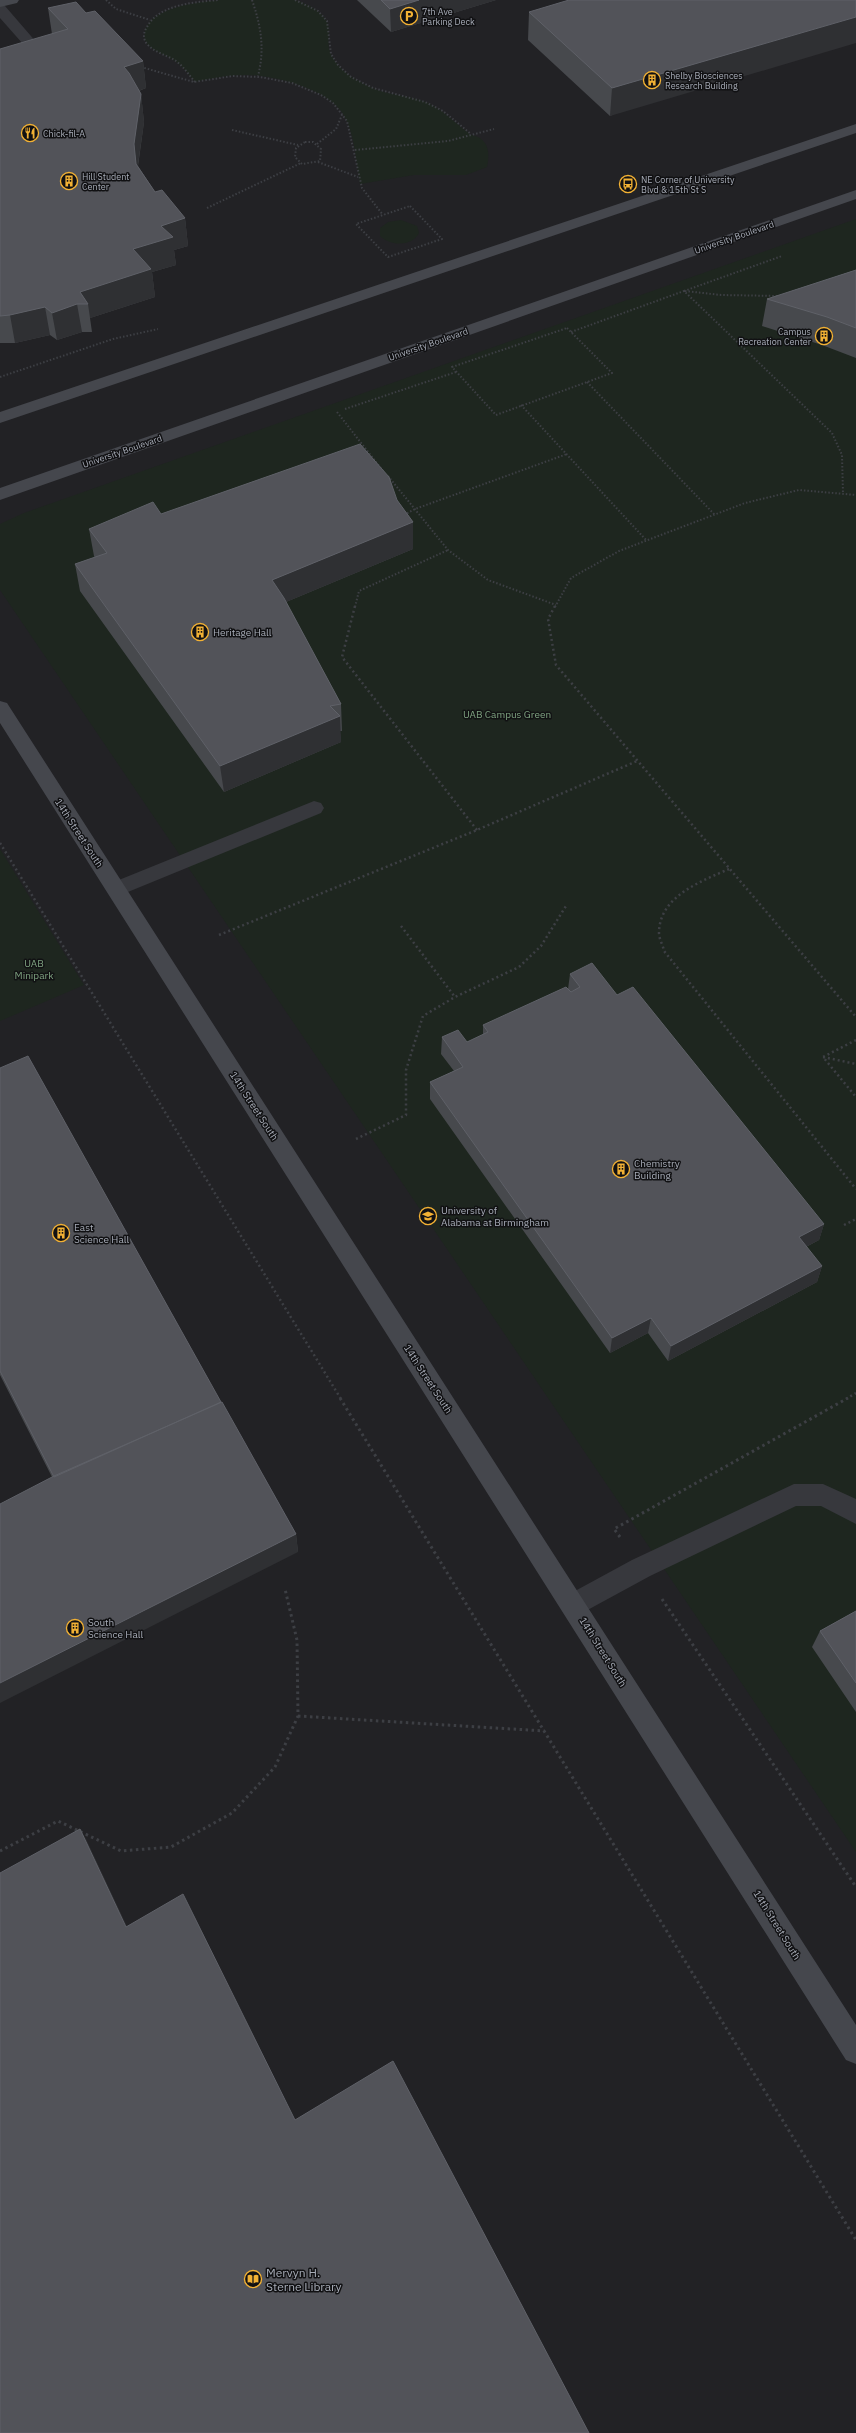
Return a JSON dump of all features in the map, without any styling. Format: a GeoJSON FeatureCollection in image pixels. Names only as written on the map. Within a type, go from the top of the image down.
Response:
{"type":"FeatureCollection","features":[{"type":"Feature","properties":{"kind":"main road"},"geometry":{"type":"LineString","coordinates":[[0,3],[12,0]]}},
{"type":"Feature","properties":{"kind":"main road"},"geometry":{"type":"LineString","coordinates":[[0,418],[856,128]]}},
{"type":"Feature","properties":{"kind":"main road","name":"University Boulevard"},"geometry":{"type":"LineString","coordinates":[[0,494],[856,194]]}},
{"type":"Feature","properties":{"kind":"main road","name":"14th Street South"},"geometry":{"type":"LineString","coordinates":[[0,708],[856,2050]]}},
{"type":"Feature","properties":{"kind":"lane"},"geometry":{"type":"LineString","coordinates":[[0,9],[32,46],[0,55]]}},
{"type":"Feature","properties":{"kind":"lane"},"geometry":{"type":"LineString","coordinates":[[116,889],[314,808]]}},
{"type":"Feature","properties":{"kind":"lane"},"geometry":{"type":"LineString","coordinates":[[573,1605],[641,1568],[794,1495],[824,1496],[854,1509],[856,1512]]}},
{"type":"Feature","properties":{"kind":"path"},"geometry":{"type":"LineString","coordinates":[[106,0],[116,9],[151,20]]}},
{"type":"Feature","properties":{"kind":"path"},"geometry":{"type":"LineString","coordinates":[[195,82],[176,62],[154,50],[146,42],[144,36],[151,20],[164,12],[176,8],[219,0]]}},
{"type":"Feature","properties":{"kind":"path"},"geometry":{"type":"LineString","coordinates":[[252,0],[260,21],[264,42],[264,59],[258,76]]}},
{"type":"Feature","properties":{"kind":"path"},"geometry":{"type":"LineString","coordinates":[[295,0],[318,11],[327,20],[331,54],[338,65],[351,77],[373,88],[425,102],[443,111],[471,134]]}},
{"type":"Feature","properties":{"kind":"path"},"geometry":{"type":"LineString","coordinates":[[136,65],[195,82],[228,76],[258,76],[299,85],[324,97],[342,112],[354,137],[359,177],[368,198],[383,215]]}},
{"type":"Feature","properties":{"kind":"path"},"geometry":{"type":"LineString","coordinates":[[232,130],[298,145],[305,142],[317,144],[336,129],[342,119],[342,112]]}},
{"type":"Feature","properties":{"kind":"path"},"geometry":{"type":"LineString","coordinates":[[355,150],[448,141],[494,129]]}},
{"type":"Feature","properties":{"kind":"path"},"geometry":{"type":"LineString","coordinates":[[317,144],[322,152],[318,162]]}},
{"type":"Feature","properties":{"kind":"path"},"geometry":{"type":"LineString","coordinates":[[298,145],[294,152],[295,158],[301,163]]}},
{"type":"Feature","properties":{"kind":"path"},"geometry":{"type":"LineString","coordinates":[[207,208],[301,163],[312,164],[318,162],[359,177]]}},
{"type":"Feature","properties":{"kind":"path"},"geometry":{"type":"LineString","coordinates":[[410,206],[442,239],[388,258],[356,224],[383,215],[410,206]]}},
{"type":"Feature","properties":{"kind":"path"},"geometry":{"type":"LineString","coordinates":[[571,332],[789,253]]}},
{"type":"Feature","properties":{"kind":"path"},"geometry":{"type":"LineString","coordinates":[[684,291],[721,295],[786,295]]}},
{"type":"Feature","properties":{"kind":"path"},"geometry":{"type":"LineString","coordinates":[[684,291],[832,432],[842,455],[843,494]]}},
{"type":"Feature","properties":{"kind":"path"},"geometry":{"type":"LineString","coordinates":[[566,328],[571,332],[612,373],[496,415],[452,367],[566,328]]}},
{"type":"Feature","properties":{"kind":"path"},"geometry":{"type":"LineString","coordinates":[[456,372],[336,412],[448,550],[488,580],[556,605]]}},
{"type":"Feature","properties":{"kind":"path"},"geometry":{"type":"LineString","coordinates":[[587,382],[715,515]]}},
{"type":"Feature","properties":{"kind":"path"},"geometry":{"type":"LineString","coordinates":[[521,406],[647,541]]}},
{"type":"Feature","properties":{"kind":"path"},"geometry":{"type":"LineString","coordinates":[[401,516],[415,509],[566,454]]}},
{"type":"Feature","properties":{"kind":"path"},"geometry":{"type":"LineString","coordinates":[[856,495],[799,490],[745,503],[619,551],[571,578],[548,619],[556,665],[856,1017]]}},
{"type":"Feature","properties":{"kind":"path"},"geometry":{"type":"LineString","coordinates":[[448,550],[359,591],[342,657],[478,830]]}},
{"type":"Feature","properties":{"kind":"path"},"geometry":{"type":"LineString","coordinates":[[218,935],[478,830],[637,761]]}},
{"type":"Feature","properties":{"kind":"path"},"geometry":{"type":"LineString","coordinates":[[0,843],[856,2240]]}},
{"type":"Feature","properties":{"kind":"path"},"geometry":{"type":"LineString","coordinates":[[730,869],[696,884],[670,902],[659,933],[664,951],[856,1189]]}},
{"type":"Feature","properties":{"kind":"path"},"geometry":{"type":"LineString","coordinates":[[356,1139],[406,1114],[406,1070],[423,1016],[455,997],[519,967],[541,946],[566,906]]}},
{"type":"Feature","properties":{"kind":"path"},"geometry":{"type":"LineString","coordinates":[[401,926],[455,997]]}},
{"type":"Feature","properties":{"kind":"path"},"geometry":{"type":"LineString","coordinates":[[823,1057],[856,1040]]}},
{"type":"Feature","properties":{"kind":"path"},"geometry":{"type":"LineString","coordinates":[[823,1057],[856,1064]]}},
{"type":"Feature","properties":{"kind":"path"},"geometry":{"type":"LineString","coordinates":[[823,1057],[856,1096]]}},
{"type":"Feature","properties":{"kind":"path"},"geometry":{"type":"LineString","coordinates":[[844,1225],[856,1219]]}},
{"type":"Feature","properties":{"kind":"path"},"geometry":{"type":"LineString","coordinates":[[856,1393],[614,1529],[856,1887]]}},
{"type":"Feature","properties":{"kind":"path"},"geometry":{"type":"LineString","coordinates":[[0,1851],[58,1821],[121,1851],[171,1847],[232,1813],[275,1767],[298,1716],[297,1640],[285,1589]]}},
{"type":"Feature","properties":{"kind":"path"},"geometry":{"type":"LineString","coordinates":[[298,1716],[545,1731]]}},
{"type":"Feature","properties":{"kind":"shaded area","name":"University of Alabama at Birmingham"},"geometry":{"type":"Polygon","coordinates":[[[0,0],[856,0],[856,2433],[0,2433],[0,0]]]}},
{"type":"Feature","properties":{"kind":"green space"},"geometry":{"type":"Polygon","coordinates":[[[219,0],[295,0],[317,10],[326,19],[329,30],[329,49],[334,60],[343,70],[353,78],[377,90],[426,102],[438,109],[470,134],[479,137],[484,142],[488,152],[487,167],[466,175],[414,175],[360,184],[353,139],[347,122],[336,105],[325,97],[299,85],[257,76],[227,76],[195,82],[179,64],[154,50],[147,44],[144,37],[145,30],[149,22],[157,16],[166,11],[188,4],[219,0]]]}},
{"type":"Feature","properties":{"kind":"green space","name":"UAB Campus Green"},"geometry":{"type":"Polygon","coordinates":[[[856,219],[856,1852],[0,590],[0,524],[24,513],[856,219]]]}},
{"type":"Feature","properties":{"kind":"green space"},"geometry":{"type":"Polygon","coordinates":[[[401,220],[417,226],[419,233],[416,238],[401,244],[389,242],[380,236],[380,228],[388,222],[401,220]]]}},
{"type":"Feature","properties":{"kind":"green space","name":"UAB Minipark"},"geometry":{"type":"Polygon","coordinates":[[[0,849],[84,985],[0,1021],[0,849]]]}},
{"type":"Feature","properties":{"kind":"building"},"geometry":{"type":"Polygon","coordinates":[[[381,0],[419,0],[390,9],[381,0]]]}},
{"type":"Feature","properties":{"kind":"building","name":"Shelby Biosciences Research Building"},"geometry":{"type":"Polygon","coordinates":[[[569,0],[856,0],[856,17],[612,88],[529,12],[569,0]]]}},
{"type":"Feature","properties":{"kind":"building","name":"Hill Student Center"},"geometry":{"type":"Polygon","coordinates":[[[76,2],[86,13],[95,11],[143,61],[124,67],[141,94],[134,144],[136,164],[155,192],[162,190],[185,218],[161,226],[173,237],[133,249],[151,269],[80,292],[88,304],[77,304],[52,313],[45,307],[0,316],[0,49],[68,29],[48,8],[76,2]]]}},
{"type":"Feature","properties":{"kind":"building"},"geometry":{"type":"Polygon","coordinates":[[[856,270],[856,328],[827,317],[767,299],[856,270]]]}},
{"type":"Feature","properties":{"kind":"building","name":"Heritage Hall"},"geometry":{"type":"Polygon","coordinates":[[[360,444],[389,477],[397,500],[413,522],[272,580],[284,598],[341,704],[330,706],[340,716],[220,766],[75,564],[107,553],[89,529],[153,502],[161,514],[360,444]]]}},
{"type":"Feature","properties":{"kind":"building","name":"Chemistry Building"},"geometry":{"type":"Polygon","coordinates":[[[592,963],[617,995],[633,987],[824,1224],[799,1237],[822,1266],[671,1346],[651,1318],[612,1338],[430,1082],[463,1067],[442,1037],[458,1030],[467,1042],[488,1032],[483,1025],[566,987],[571,992],[580,987],[570,974],[592,963]]]}},
{"type":"Feature","properties":{"kind":"building","name":"East Science Hall"},"geometry":{"type":"Polygon","coordinates":[[[28,1056],[221,1402],[54,1477],[0,1371],[0,1068],[28,1056]]]}},
{"type":"Feature","properties":{"kind":"building","name":"South Science Hall"},"geometry":{"type":"Polygon","coordinates":[[[222,1402],[296,1534],[0,1683],[0,1504],[54,1476],[222,1402]]]}},
{"type":"Feature","properties":{"kind":"building"},"geometry":{"type":"Polygon","coordinates":[[[856,1611],[856,1683],[820,1631],[856,1611]]]}},
{"type":"Feature","properties":{"kind":"building","name":"Mervyn H. Sterne Library"},"geometry":{"type":"Polygon","coordinates":[[[80,1829],[126,1927],[183,1894],[295,2120],[393,2061],[589,2433],[0,2433],[0,1873],[80,1829]]]}},
{"type":"Feature","properties":{"kind":"place","name":"7th Ave Parking Deck"},"geometry":{"type":"Point","coordinates":[409,16]}},
{"type":"Feature","properties":{"kind":"place","name":"Shelby Biosciences Research Building"},"geometry":{"type":"Point","coordinates":[652,80]}},
{"type":"Feature","properties":{"kind":"place","name":"Chick-fil-A"},"geometry":{"type":"Point","coordinates":[30,133]}},
{"type":"Feature","properties":{"kind":"place","name":"Hill Student Center"},"geometry":{"type":"Point","coordinates":[69,181]}},
{"type":"Feature","properties":{"kind":"place","name":"NE Corner of University Blvd & 15th St S"},"geometry":{"type":"Point","coordinates":[628,184]}},
{"type":"Feature","properties":{"kind":"place","name":"Campus Recreation Center"},"geometry":{"type":"Point","coordinates":[824,336]}},
{"type":"Feature","properties":{"kind":"place","name":"Heritage Hall"},"geometry":{"type":"Point","coordinates":[200,632]}},
{"type":"Feature","properties":{"kind":"place","name":"Chemistry Building"},"geometry":{"type":"Point","coordinates":[621,1169]}},
{"type":"Feature","properties":{"kind":"place","name":"University of Alabama at Birmingham"},"geometry":{"type":"Point","coordinates":[428,1216]}},
{"type":"Feature","properties":{"kind":"place","name":"East Science Hall"},"geometry":{"type":"Point","coordinates":[61,1233]}},
{"type":"Feature","properties":{"kind":"place","name":"South Science Hall"},"geometry":{"type":"Point","coordinates":[75,1628]}},
{"type":"Feature","properties":{"kind":"place","name":"Mervyn H. Sterne Library"},"geometry":{"type":"Point","coordinates":[253,2279]}}]}
